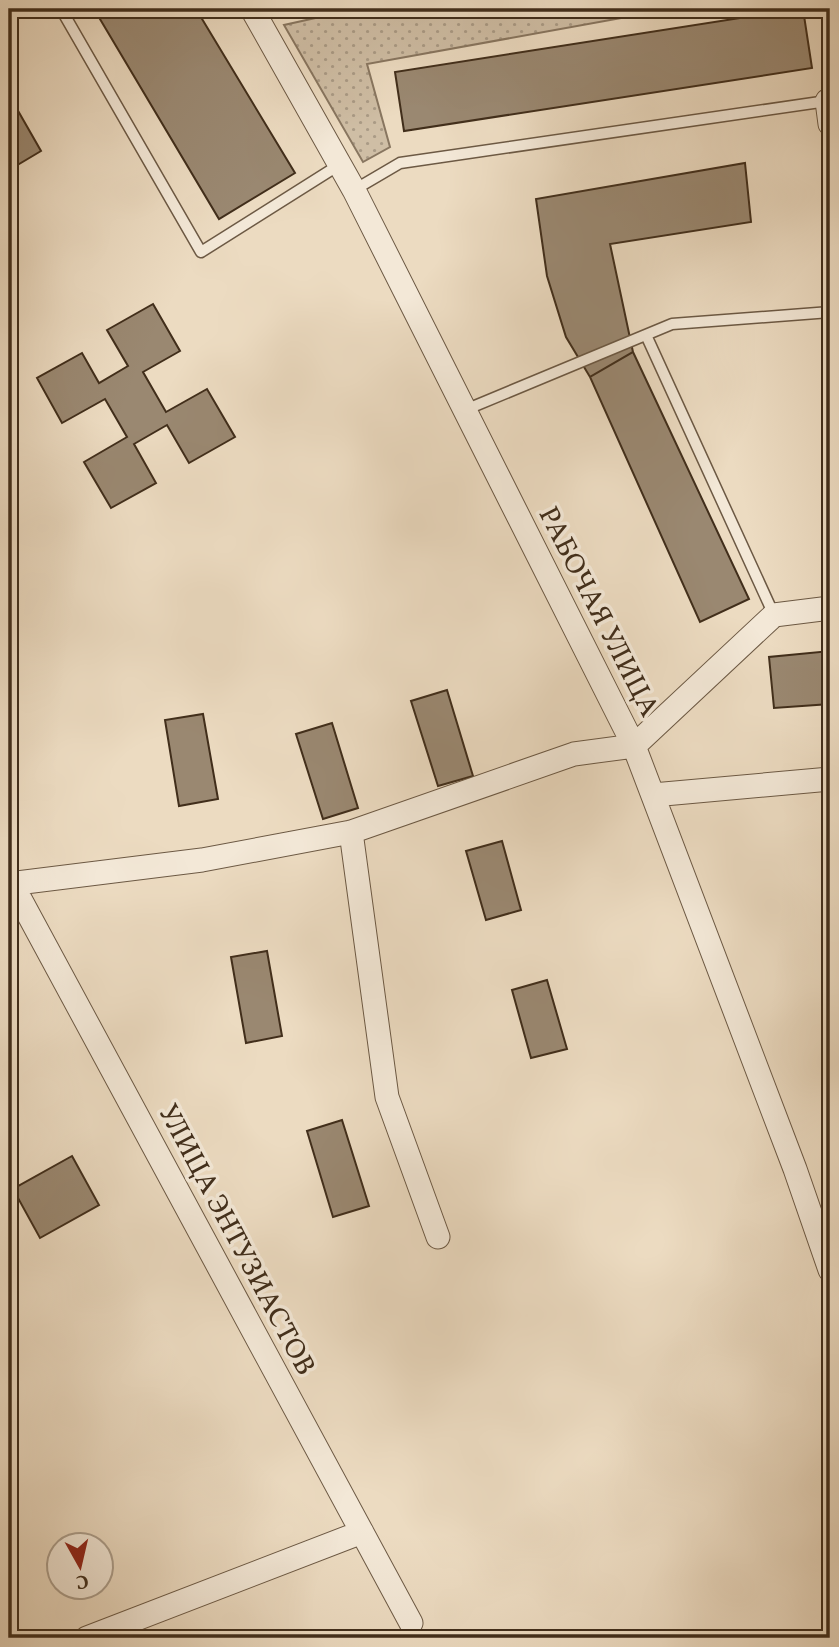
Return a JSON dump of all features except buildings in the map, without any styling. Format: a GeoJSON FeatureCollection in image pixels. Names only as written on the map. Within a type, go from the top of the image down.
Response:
{"type":"FeatureCollection","features":[{"type":"Feature","properties":{"kind":"street","name":"РАБОЧАЯ УЛИЦА"},"geometry":{"type":"LineString","coordinates":[[252,9],[354,190],[634,746],[795,1169],[830,1269]]}},
{"type":"Feature","properties":{"kind":"street"},"geometry":{"type":"LineString","coordinates":[[827,101],[830,124]]}},
{"type":"Feature","properties":{"kind":"street"},"geometry":{"type":"LineString","coordinates":[[11,884],[202,860],[351,832],[574,754],[634,746],[774,615],[830,608]]}},
{"type":"Feature","properties":{"kind":"street"},"geometry":{"type":"LineString","coordinates":[[653,795],[830,779]]}},
{"type":"Feature","properties":{"kind":"street"},"geometry":{"type":"LineString","coordinates":[[351,832],[387,1097],[438,1237]]}},
{"type":"Feature","properties":{"kind":"street","name":"УЛИЦА ЭНТУЗИАСТОВ"},"geometry":{"type":"LineString","coordinates":[[11,884],[411,1623]]}},
{"type":"Feature","properties":{"kind":"street"},"geometry":{"type":"LineString","coordinates":[[87,1638],[362,1532]]}},
{"type":"Feature","properties":{"kind":"lane"},"geometry":{"type":"LineString","coordinates":[[61,9],[201,252],[339,165]]}},
{"type":"Feature","properties":{"kind":"lane"},"geometry":{"type":"LineString","coordinates":[[354,190],[400,163],[827,101]]}},
{"type":"Feature","properties":{"kind":"lane"},"geometry":{"type":"LineString","coordinates":[[465,410],[672,324],[830,313]]}},
{"type":"Feature","properties":{"kind":"lane"},"geometry":{"type":"LineString","coordinates":[[646,335],[774,615]]}},
{"type":"Feature","properties":{"kind":"shaded area"},"geometry":{"type":"Polygon","coordinates":[[[356,9],[671,9],[367,64],[390,147],[363,162],[284,25],[356,9]]]}}]}
